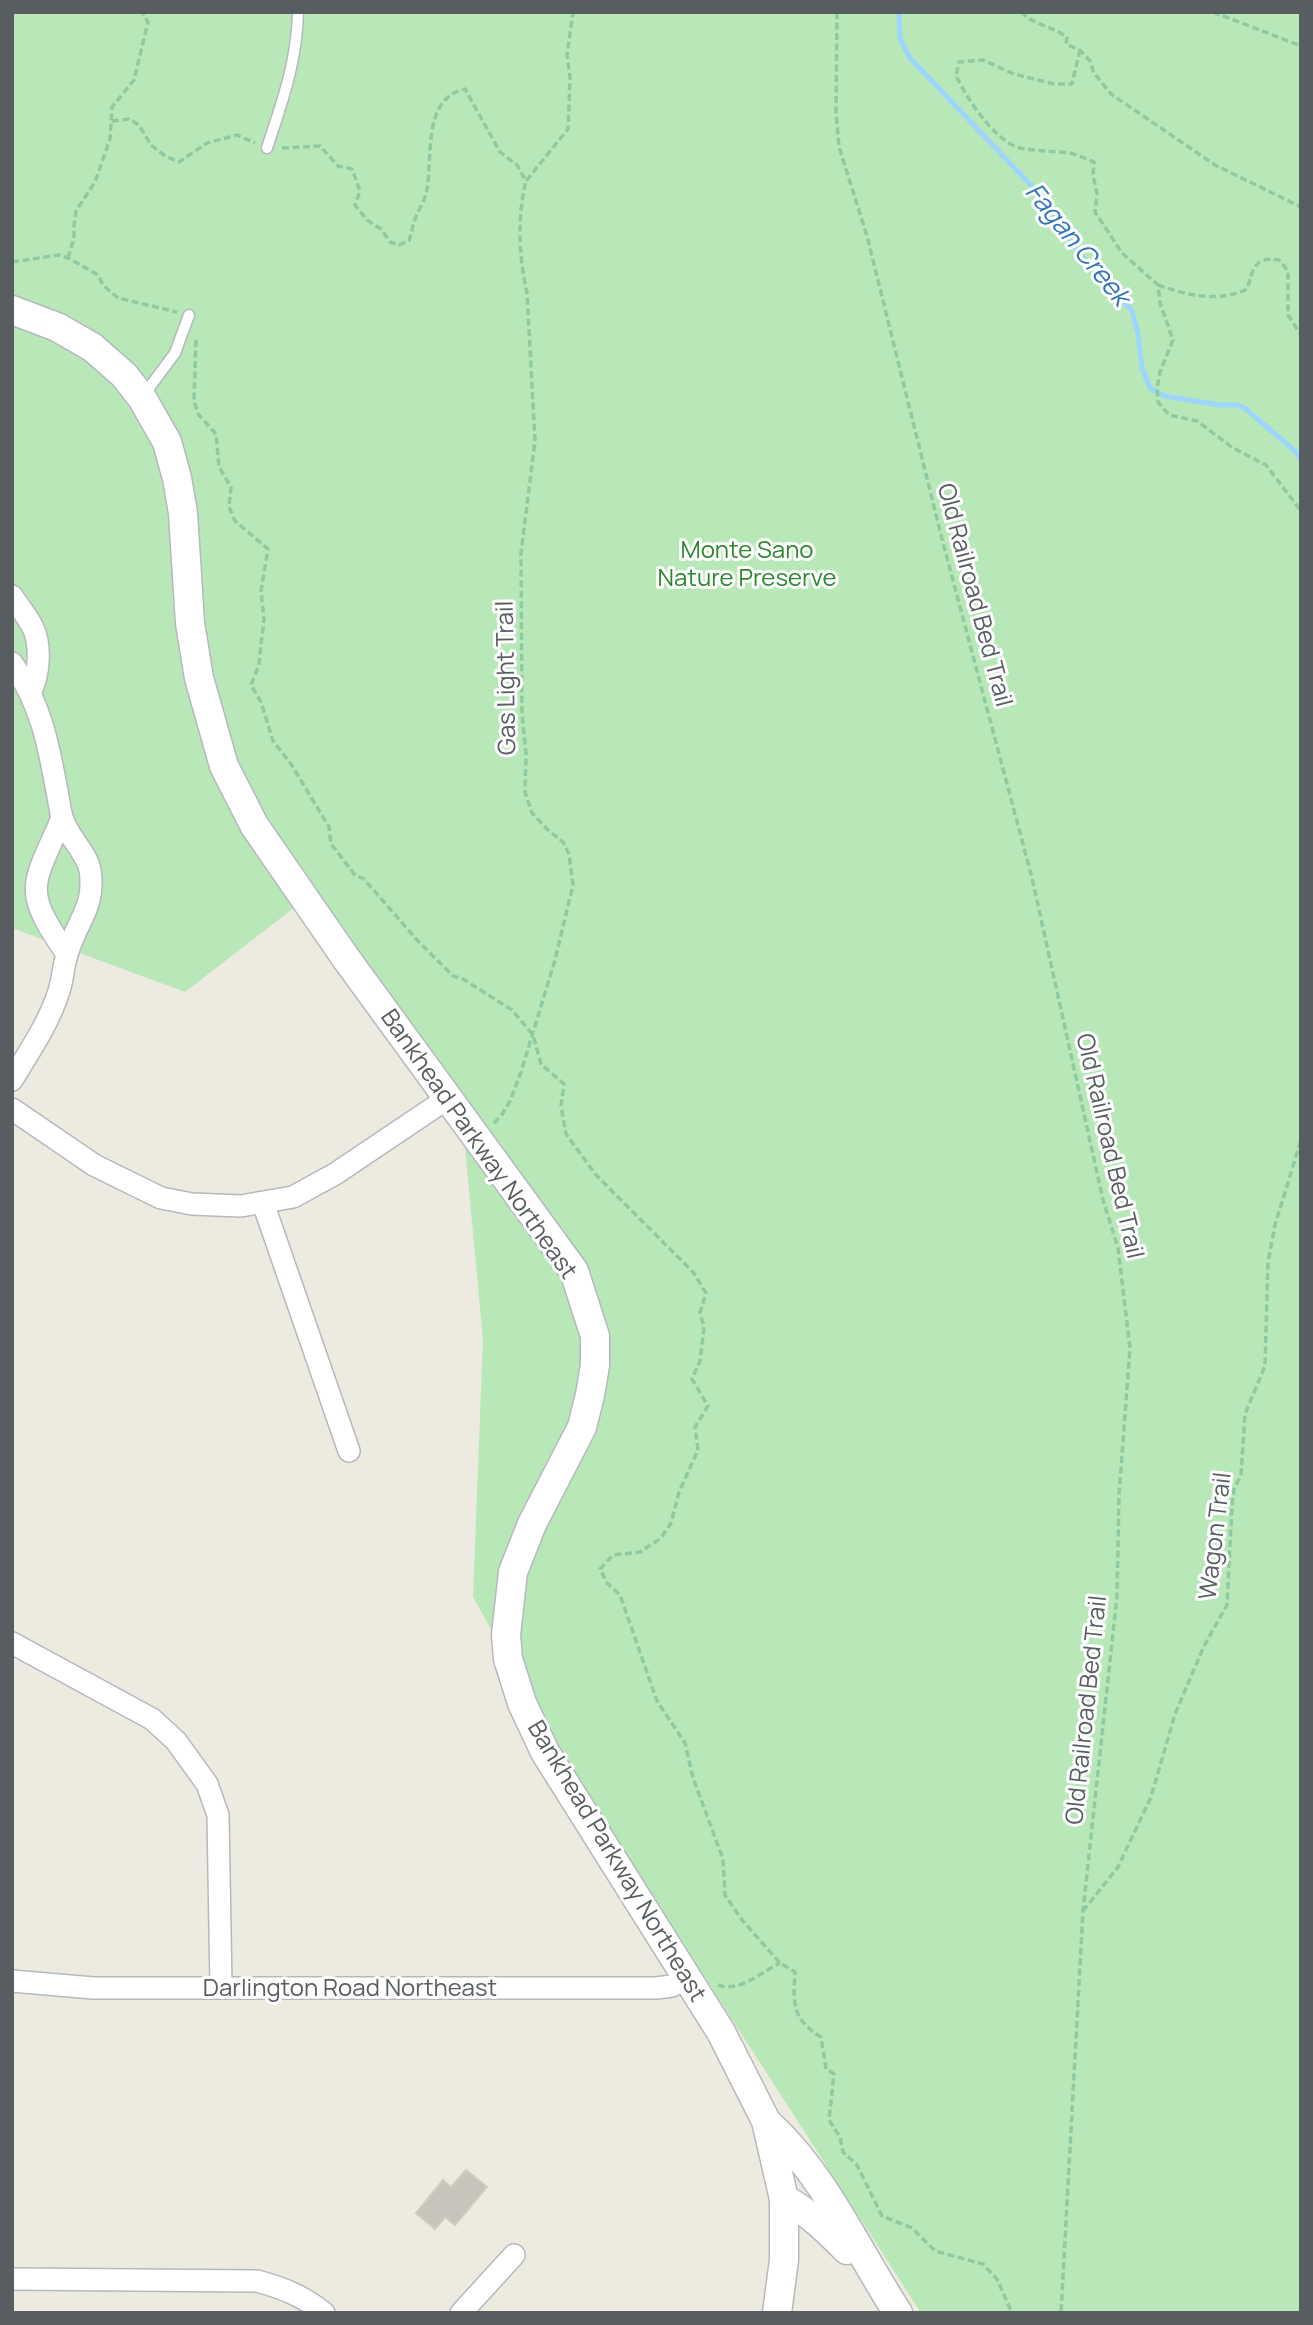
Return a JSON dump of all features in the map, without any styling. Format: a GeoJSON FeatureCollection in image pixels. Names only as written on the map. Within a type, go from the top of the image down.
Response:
{"type":"FeatureCollection","features":[{"type":"Feature","properties":{"kind":"street","name":"Bankhead Parkway Northeast"},"geometry":{"type":"LineString","coordinates":[[12,310],[57,327],[92,347],[124,375],[142,398],[167,442],[177,478],[183,513],[190,623],[199,678],[225,766],[254,825],[574,1271],[595,1336],[595,1364],[582,1427],[532,1524],[513,1572],[507,1623],[508,1658],[522,1703],[545,1752],[721,2032],[766,2121],[784,2199],[784,2260],[778,2313]]}},
{"type":"Feature","properties":{"kind":"street"},"geometry":{"type":"LineString","coordinates":[[12,596],[34,629],[37,668],[31,691]]}},
{"type":"Feature","properties":{"kind":"street"},"geometry":{"type":"LineString","coordinates":[[12,663],[31,691],[56,779],[61,818],[89,865],[92,888],[88,911],[67,954],[59,990],[45,1024],[12,1080]]}},
{"type":"Feature","properties":{"kind":"street"},"geometry":{"type":"LineString","coordinates":[[61,818],[37,871],[35,895],[49,928],[67,954]]}},
{"type":"Feature","properties":{"kind":"street"},"geometry":{"type":"LineString","coordinates":[[12,1108],[94,1165],[161,1198],[220,1206],[263,1203],[293,1197],[335,1174],[448,1098]]}},
{"type":"Feature","properties":{"kind":"street"},"geometry":{"type":"LineString","coordinates":[[263,1203],[349,1451]]}},
{"type":"Feature","properties":{"kind":"street"},"geometry":{"type":"LineString","coordinates":[[12,1643],[152,1719],[176,1741],[207,1784],[218,1815],[221,1988]]}},
{"type":"Feature","properties":{"kind":"street","name":"Darlington Road Northeast"},"geometry":{"type":"LineString","coordinates":[[12,1981],[93,1988],[656,1988],[689,1982]]}},
{"type":"Feature","properties":{"kind":"street"},"geometry":{"type":"LineString","coordinates":[[766,2121],[787,2141],[826,2194],[898,2313]]}},
{"type":"Feature","properties":{"kind":"street"},"geometry":{"type":"LineString","coordinates":[[784,2199],[798,2191],[826,2194]]}},
{"type":"Feature","properties":{"kind":"street"},"geometry":{"type":"LineString","coordinates":[[784,2199],[801,2208],[835,2238],[880,2285]]}},
{"type":"Feature","properties":{"kind":"street"},"geometry":{"type":"LineString","coordinates":[[784,2260],[797,2241],[812,2235],[835,2238]]}},
{"type":"Feature","properties":{"kind":"street"},"geometry":{"type":"LineString","coordinates":[[461,2313],[514,2255]]}},
{"type":"Feature","properties":{"kind":"street"},"geometry":{"type":"LineString","coordinates":[[12,2279],[257,2281],[287,2289],[307,2299],[324,2313]]}},
{"type":"Feature","properties":{"kind":"lane"},"geometry":{"type":"LineString","coordinates":[[267,149],[287,87],[297,44],[298,12]]}},
{"type":"Feature","properties":{"kind":"lane"},"geometry":{"type":"LineString","coordinates":[[142,398],[175,353],[189,314]]}},
{"type":"Feature","properties":{"kind":"path"},"geometry":{"type":"LineString","coordinates":[[68,258],[74,238],[76,211],[95,182],[110,139],[112,107],[134,80],[143,51],[148,22],[142,12]]}},
{"type":"Feature","properties":{"kind":"path"},"geometry":{"type":"LineString","coordinates":[[112,121],[130,119],[139,125],[151,145],[164,156],[179,162],[207,143],[237,135],[267,149],[320,146],[338,166],[352,169],[360,191],[355,205],[367,220],[381,229],[390,242],[399,244],[409,241],[415,218],[426,195],[430,143],[437,113],[446,100],[458,91],[465,89],[500,152],[517,165],[526,181],[568,129],[570,78],[567,55],[573,12]]}},
{"type":"Feature","properties":{"kind":"path","name":"Old Railroad Bed Trail"},"geometry":{"type":"LineString","coordinates":[[837,12],[836,112],[839,147],[867,236],[943,543],[1032,878],[1103,1200],[1118,1248],[1130,1348],[1119,1495],[1116,1597],[1083,1911],[1061,2313]]}},
{"type":"Feature","properties":{"kind":"path"},"geometry":{"type":"LineString","coordinates":[[1021,12],[1044,27],[1054,27],[1067,37],[1066,44],[1080,50],[1090,61],[1094,73],[1111,94],[1215,165],[1301,207]]}},
{"type":"Feature","properties":{"kind":"path"},"geometry":{"type":"LineString","coordinates":[[1213,12],[1301,46]]}},
{"type":"Feature","properties":{"kind":"path"},"geometry":{"type":"LineString","coordinates":[[1080,50],[1072,84],[1054,84],[1014,74],[983,60],[960,62],[956,76],[975,109],[993,129],[1016,147],[1070,153],[1094,162],[1093,175],[1097,194],[1095,212],[1122,253],[1158,285],[1188,295],[1233,296],[1247,289],[1251,271],[1259,263],[1269,259],[1279,260],[1285,267],[1289,282],[1288,315],[1301,335]]}},
{"type":"Feature","properties":{"kind":"path","name":"Gas Light Trail"},"geometry":{"type":"LineString","coordinates":[[477,1138],[501,1116],[514,1092],[555,960],[573,885],[569,854],[563,842],[532,813],[525,792],[521,553],[535,441],[527,293],[522,271],[520,205],[526,181]]}},
{"type":"Feature","properties":{"kind":"path"},"geometry":{"type":"LineString","coordinates":[[12,269],[14,262],[59,256],[68,258],[98,275],[103,285],[118,298],[189,314]]}},
{"type":"Feature","properties":{"kind":"path"},"geometry":{"type":"LineString","coordinates":[[1158,285],[1160,303],[1173,340],[1160,372],[1157,397],[1169,415],[1197,421],[1233,448],[1266,465],[1301,511]]}},
{"type":"Feature","properties":{"kind":"path","name":"Wagon Trail"},"geometry":{"type":"LineString","coordinates":[[1083,1911],[1118,1867],[1152,1797],[1175,1714],[1203,1646],[1227,1605],[1232,1506],[1234,1489],[1241,1475],[1245,1414],[1265,1366],[1269,1262],[1275,1225],[1301,1140]]}},
{"type":"Feature","properties":{"kind":"path"},"geometry":{"type":"LineString","coordinates":[[689,1982],[710,1982],[723,1987],[739,1985],[780,1963]]}},
{"type":"Feature","properties":{"kind":"green space","name":"Monte Sano Nature Preserve"},"geometry":{"type":"Polygon","coordinates":[[[12,12],[1301,12],[1301,2313],[921,2313],[553,1741],[473,1597],[483,1339],[461,1105],[308,897],[185,992],[12,928],[12,12]]]}},
{"type":"Feature","properties":{"kind":"building"},"geometry":{"type":"Polygon","coordinates":[[[466,2170],[487,2187],[455,2225],[445,2217],[435,2229],[416,2213],[443,2180],[451,2187],[466,2170]]]}},
{"type":"Feature","properties":{"kind":"waterway","name":"Fagan Creek"},"geometry":{"type":"LineString","coordinates":[[899,12],[900,39],[910,58],[1046,201],[1079,253],[1132,311],[1138,333],[1142,368],[1150,388],[1164,396],[1220,405],[1238,405],[1296,452],[1301,460]]}}]}
